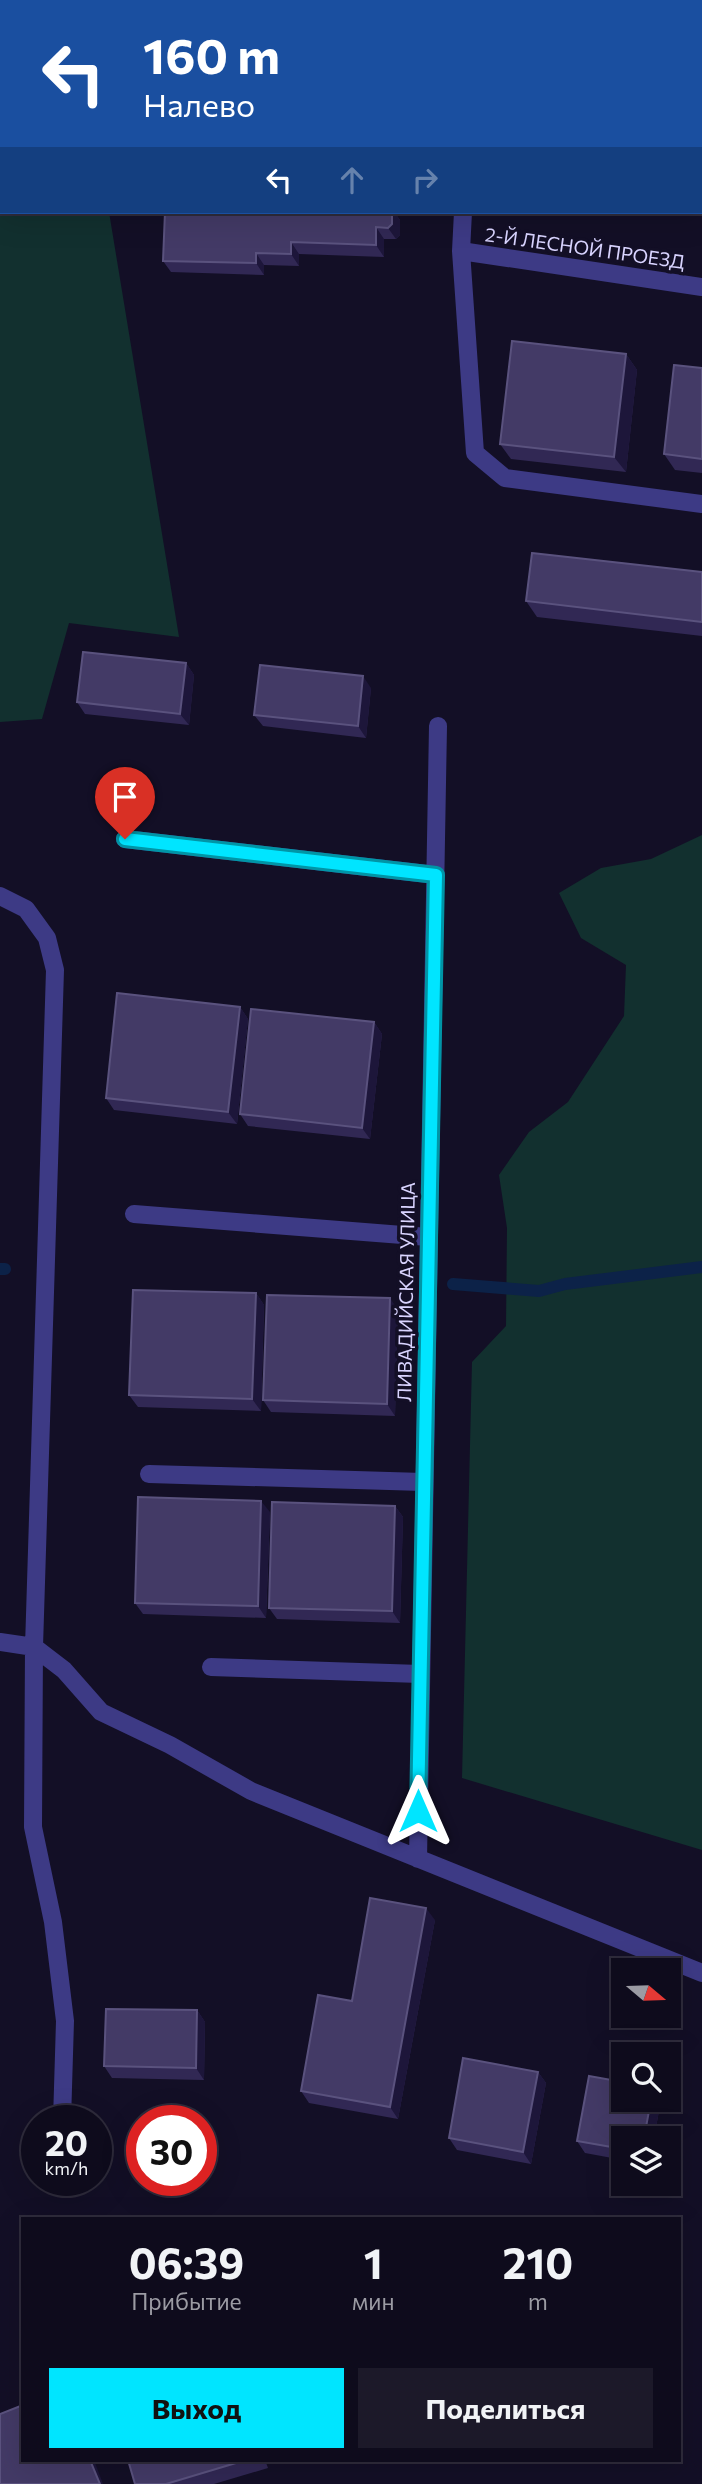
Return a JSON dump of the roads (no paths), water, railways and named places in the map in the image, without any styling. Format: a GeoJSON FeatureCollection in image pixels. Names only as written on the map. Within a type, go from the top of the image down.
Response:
{"type":"FeatureCollection","features":[{"type":"Feature","properties":{"kind":"street"},"geometry":{"type":"LineString","coordinates":[[463,214],[461,251],[475,453],[505,478],[702,504]]}},
{"type":"Feature","properties":{"kind":"street","name":"2-Й ЛЕСНОЙ ПРОЕЗД"},"geometry":{"type":"LineString","coordinates":[[461,251],[702,287]]}},
{"type":"Feature","properties":{"kind":"street","name":"ЛИВАДИЙСКАЯ УЛИЦА"},"geometry":{"type":"LineString","coordinates":[[418,1858],[438,726]]}},
{"type":"Feature","properties":{"kind":"street"},"geometry":{"type":"LineString","coordinates":[[125,839],[436,875]]}},
{"type":"Feature","properties":{"kind":"street"},"geometry":{"type":"LineString","coordinates":[[0,896],[26,909],[47,937],[55,970],[34,1647],[33,1826],[53,1922],[65,2021],[62,2105]]}},
{"type":"Feature","properties":{"kind":"street"},"geometry":{"type":"LineString","coordinates":[[134,1214],[428,1237]]}},
{"type":"Feature","properties":{"kind":"street"},"geometry":{"type":"LineString","coordinates":[[149,1474],[424,1482]]}},
{"type":"Feature","properties":{"kind":"street"},"geometry":{"type":"LineString","coordinates":[[0,1642],[34,1647],[64,1670],[102,1712],[170,1745],[251,1791],[702,1973]]}},
{"type":"Feature","properties":{"kind":"street"},"geometry":{"type":"LineString","coordinates":[[212,1667],[420,1674]]}},
{"type":"Feature","properties":{"kind":"waterway"},"geometry":{"type":"LineString","coordinates":[[453,1284],[539,1291],[565,1284],[702,1267]]}},
{"type":"Feature","properties":{"kind":"waterway"},"geometry":{"type":"LineString","coordinates":[[0,1269],[5,1269]]}}]}
